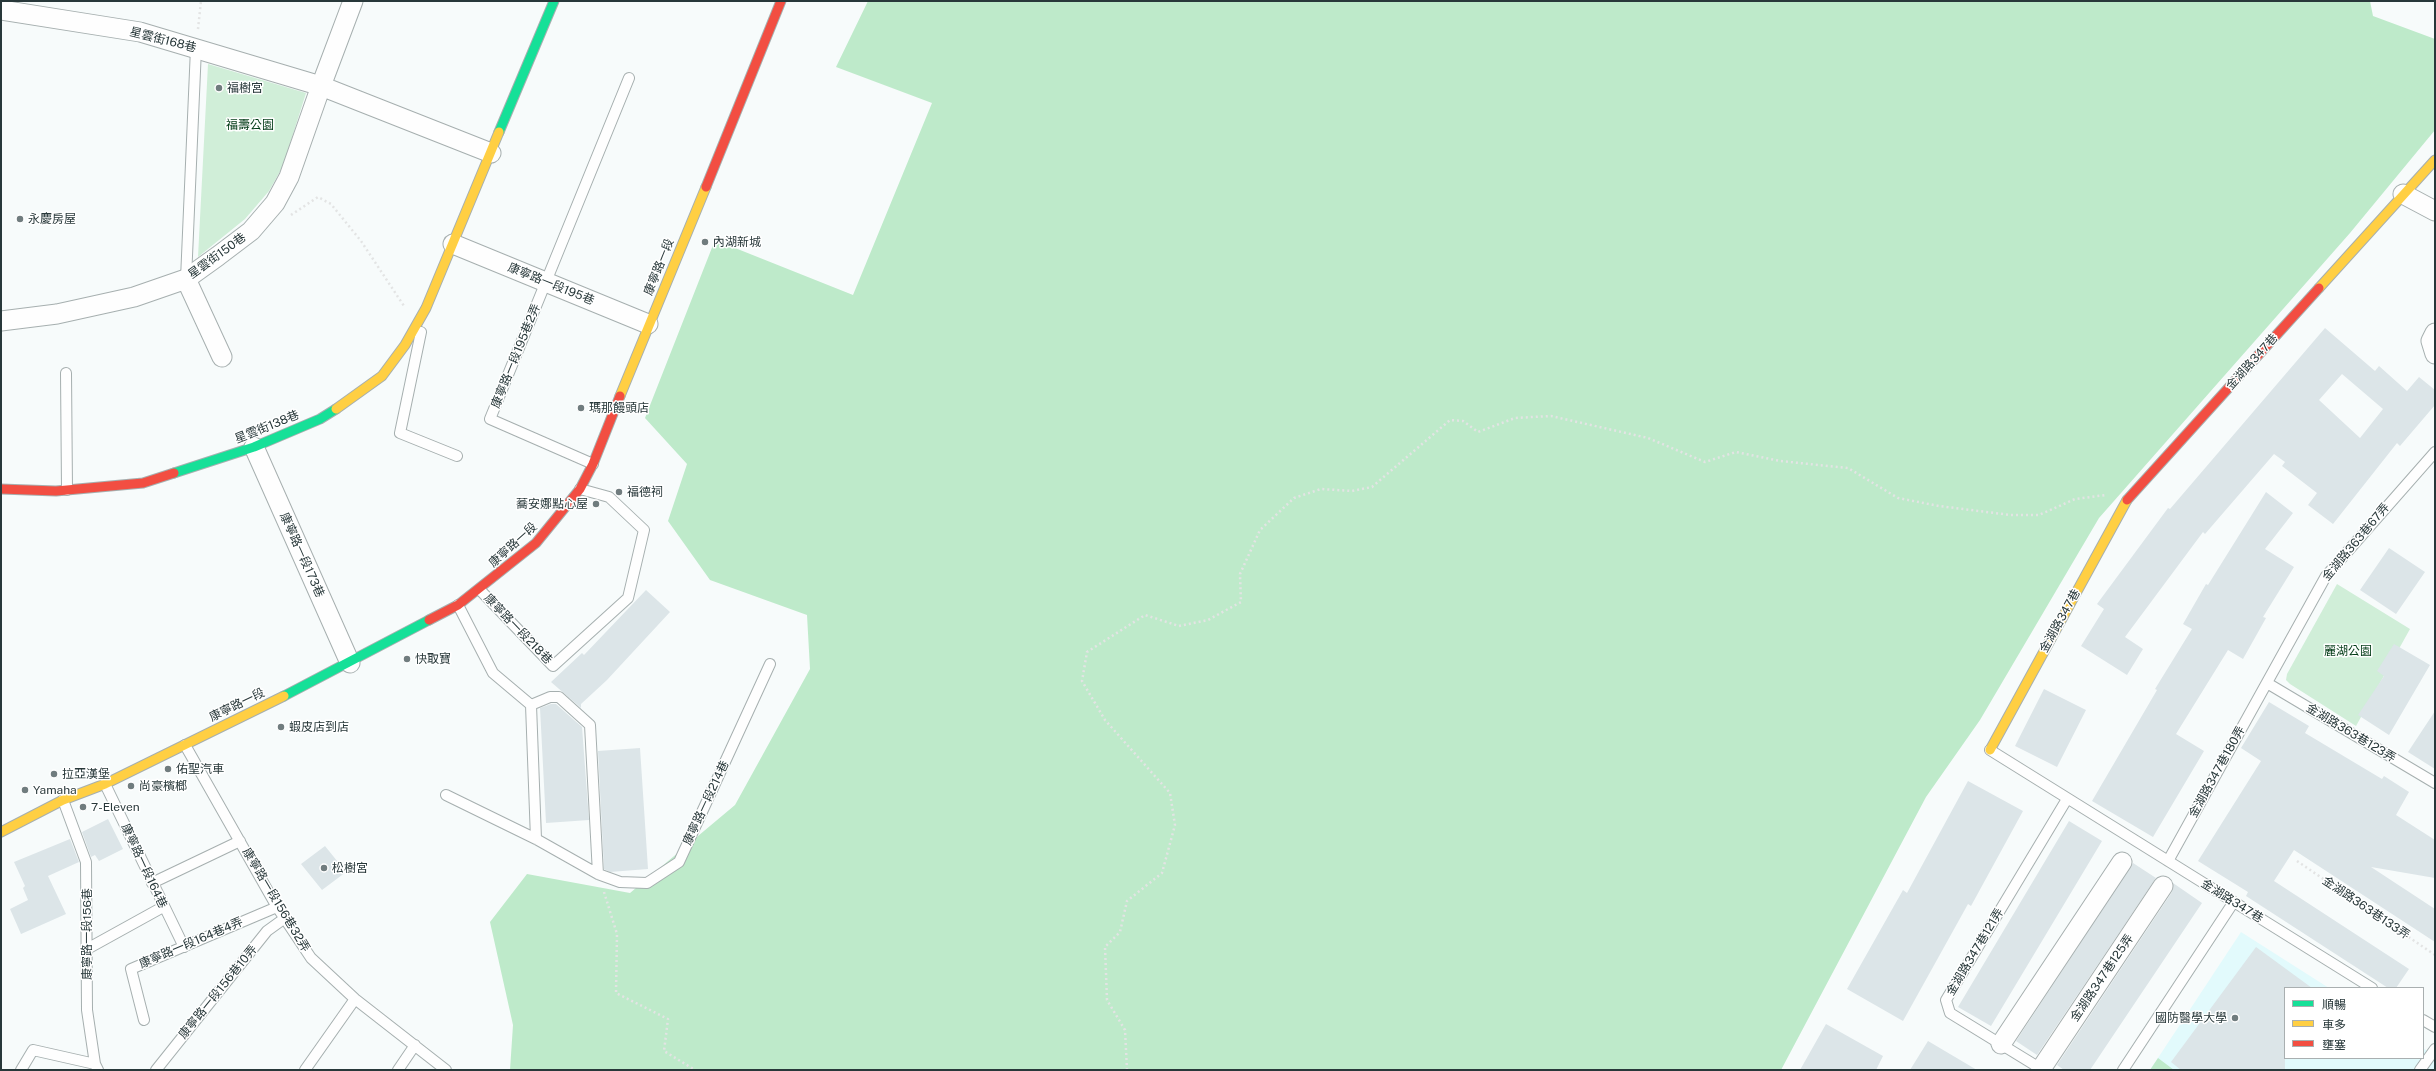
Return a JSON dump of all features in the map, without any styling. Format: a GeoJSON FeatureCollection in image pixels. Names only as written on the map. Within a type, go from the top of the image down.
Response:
{"type":"FeatureCollection","features":[{"type":"Feature","properties":{"kind":"street","name":"星雲街150巷"},"geometry":{"type":"LineString","coordinates":[[1,321],[57,314],[127,298],[186,279],[251,230],[275,203],[289,177],[353,1]]}},
{"type":"Feature","properties":{"kind":"street","name":"星雲街138巷"},"geometry":{"type":"LineString","coordinates":[[1,490],[67,490],[143,483],[254,447],[320,419],[351,400],[382,376],[405,345],[426,308],[554,1]]}},
{"type":"Feature","properties":{"kind":"street","name":"康寧路一段"},"geometry":{"type":"LineString","coordinates":[[1,832],[63,800],[105,784],[185,745],[350,663],[458,605],[480,590],[536,543],[580,489],[593,464],[648,324],[781,1]]}},
{"type":"Feature","properties":{"kind":"street","name":"星雲街168巷"},"geometry":{"type":"LineString","coordinates":[[1,10],[140,32],[321,86]]}},
{"type":"Feature","properties":{"kind":"street"},"geometry":{"type":"LineString","coordinates":[[321,86],[491,153]]}},
{"type":"Feature","properties":{"kind":"street","name":"金湖路347巷"},"geometry":{"type":"LineString","coordinates":[[1990,750],[2126,501],[2435,160]]}},
{"type":"Feature","properties":{"kind":"street"},"geometry":{"type":"LineString","coordinates":[[2403,194],[2435,211]]}},
{"type":"Feature","properties":{"kind":"street","name":"康寧路一段195巷"},"geometry":{"type":"LineString","coordinates":[[453,244],[648,324]]}},
{"type":"Feature","properties":{"kind":"street"},"geometry":{"type":"LineString","coordinates":[[186,279],[222,357]]}},
{"type":"Feature","properties":{"kind":"street"},"geometry":{"type":"LineString","coordinates":[[2435,333],[2430,341],[2435,354]]}},
{"type":"Feature","properties":{"kind":"street","name":"康寧路一段173巷"},"geometry":{"type":"LineString","coordinates":[[254,447],[350,663]]}},
{"type":"Feature","properties":{"kind":"street"},"geometry":{"type":"LineString","coordinates":[[2001,1044],[2122,862]]}},
{"type":"Feature","properties":{"kind":"street","name":"金湖路347巷125弄"},"geometry":{"type":"LineString","coordinates":[[2042,1069],[2163,886]]}},
{"type":"Feature","properties":{"kind":"lane"},"geometry":{"type":"LineString","coordinates":[[186,279],[196,48]]}},
{"type":"Feature","properties":{"kind":"lane","name":"康寧路一段195巷2弄"},"geometry":{"type":"LineString","coordinates":[[593,464],[490,419],[629,78]]}},
{"type":"Feature","properties":{"kind":"lane"},"geometry":{"type":"LineString","coordinates":[[426,308],[400,433],[457,456]]}},
{"type":"Feature","properties":{"kind":"lane"},"geometry":{"type":"LineString","coordinates":[[66,373],[67,490]]}},
{"type":"Feature","properties":{"kind":"lane","name":"金湖路363巷67弄"},"geometry":{"type":"LineString","coordinates":[[2267,683],[2326,576],[2435,452]]}},
{"type":"Feature","properties":{"kind":"lane","name":"康寧路一段218巷"},"geometry":{"type":"LineString","coordinates":[[480,590],[553,666],[628,598],[644,530],[627,512],[609,497],[580,489]]}},
{"type":"Feature","properties":{"kind":"lane"},"geometry":{"type":"LineString","coordinates":[[458,605],[493,673],[531,705],[536,839]]}},
{"type":"Feature","properties":{"kind":"lane","name":"康寧路一段214巷"},"geometry":{"type":"LineString","coordinates":[[446,795],[536,839],[598,874],[620,882],[647,883],[679,862],[770,664]]}},
{"type":"Feature","properties":{"kind":"lane","name":"金湖路363巷123弄"},"geometry":{"type":"LineString","coordinates":[[2267,683],[2435,784]]}},
{"type":"Feature","properties":{"kind":"lane","name":"金湖路347巷180弄"},"geometry":{"type":"LineString","coordinates":[[2168,861],[2267,683]]}},
{"type":"Feature","properties":{"kind":"lane"},"geometry":{"type":"LineString","coordinates":[[531,705],[550,697],[559,697],[590,725],[598,874]]}},
{"type":"Feature","properties":{"kind":"lane","name":"康寧路一段156巷32弄"},"geometry":{"type":"LineString","coordinates":[[185,745],[277,907],[311,958],[355,999],[415,1044],[446,1070]]}},
{"type":"Feature","properties":{"kind":"lane","name":"金湖路347巷"},"geometry":{"type":"LineString","coordinates":[[1990,750],[2233,903],[2370,987]]}},
{"type":"Feature","properties":{"kind":"lane","name":"康寧路一段164巷"},"geometry":{"type":"LineString","coordinates":[[105,784],[163,907],[184,946]]}},
{"type":"Feature","properties":{"kind":"lane","name":"金湖路347巷121弄"},"geometry":{"type":"LineString","coordinates":[[2042,1069],[1950,1013],[1946,1000],[2067,799]]}},
{"type":"Feature","properties":{"kind":"lane","name":"康寧路一段156巷"},"geometry":{"type":"LineString","coordinates":[[63,800],[86,862],[88,1010],[97,1067]]}},
{"type":"Feature","properties":{"kind":"lane"},"geometry":{"type":"LineString","coordinates":[[152,883],[240,842]]}},
{"type":"Feature","properties":{"kind":"lane"},"geometry":{"type":"LineString","coordinates":[[2123,1070],[2233,903]]}},
{"type":"Feature","properties":{"kind":"lane"},"geometry":{"type":"LineString","coordinates":[[87,949],[163,907]]}},
{"type":"Feature","properties":{"kind":"lane","name":"康寧路一段164巷4弄"},"geometry":{"type":"LineString","coordinates":[[144,1020],[131,969],[277,907]]}},
{"type":"Feature","properties":{"kind":"lane","name":"康寧路一段156巷10弄"},"geometry":{"type":"LineString","coordinates":[[156,1070],[267,932],[285,918]]}},
{"type":"Feature","properties":{"kind":"lane"},"geometry":{"type":"LineString","coordinates":[[305,1070],[355,999]]}},
{"type":"Feature","properties":{"kind":"lane"},"geometry":{"type":"LineString","coordinates":[[2424,1021],[2435,1027]]}},
{"type":"Feature","properties":{"kind":"lane"},"geometry":{"type":"LineString","coordinates":[[398,1070],[415,1044]]}},
{"type":"Feature","properties":{"kind":"lane"},"geometry":{"type":"LineString","coordinates":[[21,1070],[33,1050],[97,1067]]}},
{"type":"Feature","properties":{"kind":"lane"},"geometry":{"type":"LineString","coordinates":[[2420,1070],[2435,1050]]}},
{"type":"Feature","properties":{"kind":"path"},"geometry":{"type":"LineString","coordinates":[[196,48],[201,1]]}},
{"type":"Feature","properties":{"kind":"path"},"geometry":{"type":"LineString","coordinates":[[260,220],[281,220],[318,197],[332,204],[361,241],[416,326]]}},
{"type":"Feature","properties":{"kind":"path"},"geometry":{"type":"LineString","coordinates":[[1127,1070],[1125,1030],[1107,1000],[1105,947],[1120,932],[1127,901],[1162,873],[1175,825],[1170,793],[1105,720],[1082,681],[1087,652],[1145,615],[1179,626],[1208,620],[1241,602],[1240,574],[1260,530],[1294,498],[1321,489],[1352,491],[1372,487],[1450,420],[1463,421],[1478,432],[1515,418],[1551,416],[1648,438],[1705,462],[1736,452],[1780,460],[1848,468],[1898,498],[1939,506],[2010,515],[2038,515],[2075,499],[2104,494],[2126,501]]}},
{"type":"Feature","properties":{"kind":"path","name":"金湖路363巷133弄"},"geometry":{"type":"LineString","coordinates":[[2297,861],[2435,955]]}},
{"type":"Feature","properties":{"kind":"path"},"geometry":{"type":"LineString","coordinates":[[598,874],[617,934],[616,993],[668,1019],[664,1051],[695,1070]]}},
{"type":"Feature","properties":{"kind":"shaded area","name":"國防醫學大學"},"geometry":{"type":"Polygon","coordinates":[[[2241,932],[2327,987],[2284,987],[2284,1059],[2424,1059],[2424,1049],[2435,1056],[2435,1070],[2150,1070],[2241,932]]]}},
{"type":"Feature","properties":{"kind":"green space"},"geometry":{"type":"Polygon","coordinates":[[[868,1],[2370,1],[2373,16],[2435,39],[2435,130],[2350,233],[2099,518],[1980,720],[1926,797],[1781,1070],[510,1070],[513,1025],[490,922],[527,874],[630,893],[735,805],[810,669],[807,615],[710,580],[668,521],[687,464],[645,418],[715,240],[853,295],[932,103],[836,67],[868,1]]]}},
{"type":"Feature","properties":{"kind":"green space","name":"福壽公園"},"geometry":{"type":"Polygon","coordinates":[[[208,64],[306,93],[283,166],[269,191],[245,219],[198,257],[208,64]]]}},
{"type":"Feature","properties":{"kind":"green space","name":"麗湖公園"},"geometry":{"type":"Polygon","coordinates":[[[2337,584],[2410,629],[2356,726],[2286,680],[2287,674],[2337,584]]]}},
{"type":"Feature","properties":{"kind":"green space"},"geometry":{"type":"Polygon","coordinates":[[[2158,1058],[2174,1070],[2150,1070],[2158,1058]]]}},
{"type":"Feature","properties":{"kind":"building"},"geometry":{"type":"Polygon","coordinates":[[[2325,328],[2375,371],[2379,366],[2407,391],[2419,377],[2435,390],[2435,405],[2400,446],[2397,443],[2333,524],[2308,505],[2317,493],[2282,466],[2285,462],[2274,454],[2205,534],[2203,532],[2125,637],[2143,649],[2127,675],[2081,646],[2104,609],[2097,604],[2168,508],[2170,509],[2325,328]],[[2342,374],[2319,400],[2360,438],[2383,409],[2342,374]]]}},
{"type":"Feature","properties":{"kind":"building"},"geometry":{"type":"Polygon","coordinates":[[[2266,492],[2293,513],[2265,549],[2294,567],[2263,617],[2266,618],[2243,659],[2228,650],[2176,734],[2204,751],[2153,837],[2092,801],[2157,690],[2155,689],[2192,629],[2183,624],[2206,584],[2208,585],[2266,492]]]}},
{"type":"Feature","properties":{"kind":"building"},"geometry":{"type":"Polygon","coordinates":[[[2389,548],[2425,572],[2396,614],[2360,590],[2389,548]]]}},
{"type":"Feature","properties":{"kind":"building"},"geometry":{"type":"Polygon","coordinates":[[[646,590],[670,612],[607,680],[581,704],[581,708],[551,682],[582,653],[584,655],[646,590]]]}},
{"type":"Feature","properties":{"kind":"building"},"geometry":{"type":"Polygon","coordinates":[[[2394,644],[2430,665],[2389,735],[2358,715],[2384,676],[2377,671],[2394,644]]]}},
{"type":"Feature","properties":{"kind":"building"},"geometry":{"type":"Polygon","coordinates":[[[2044,689],[2086,710],[2057,767],[2015,746],[2044,689]]]}},
{"type":"Feature","properties":{"kind":"building"},"geometry":{"type":"Polygon","coordinates":[[[2269,702],[2309,726],[2305,733],[2382,779],[2384,776],[2409,792],[2396,815],[2435,840],[2435,878],[2371,867],[2435,909],[2435,942],[2294,850],[2274,881],[2409,969],[2397,987],[2386,987],[2246,896],[2248,892],[2198,861],[2261,761],[2241,748],[2269,702]]]}},
{"type":"Feature","properties":{"kind":"building"},"geometry":{"type":"Polygon","coordinates":[[[551,704],[556,704],[582,727],[589,820],[546,823],[540,708],[551,704]]]}},
{"type":"Feature","properties":{"kind":"building"},"geometry":{"type":"Polygon","coordinates":[[[2435,711],[2435,769],[2408,752],[2435,711]]]}},
{"type":"Feature","properties":{"kind":"building"},"geometry":{"type":"Polygon","coordinates":[[[640,748],[648,869],[610,872],[604,869],[598,751],[640,748]]]}},
{"type":"Feature","properties":{"kind":"building"},"geometry":{"type":"Polygon","coordinates":[[[1968,781],[2023,811],[1971,906],[1968,904],[1903,1021],[1847,989],[1903,890],[1907,893],[1968,781]]]}},
{"type":"Feature","properties":{"kind":"building"},"geometry":{"type":"Polygon","coordinates":[[[108,819],[123,849],[99,861],[95,855],[91,857],[82,832],[108,819]]]}},
{"type":"Feature","properties":{"kind":"building"},"geometry":{"type":"Polygon","coordinates":[[[2069,821],[2102,841],[1991,1026],[1958,1007],[2069,821]]]}},
{"type":"Feature","properties":{"kind":"building"},"geometry":{"type":"Polygon","coordinates":[[[70,839],[79,862],[48,876],[66,914],[21,934],[10,909],[28,900],[23,888],[25,886],[14,862],[70,839]]]}},
{"type":"Feature","properties":{"kind":"building","name":"松樹宮"},"geometry":{"type":"Polygon","coordinates":[[[325,846],[346,872],[322,890],[301,864],[325,846]]]}},
{"type":"Feature","properties":{"kind":"building"},"geometry":{"type":"Polygon","coordinates":[[[2133,863],[2156,878],[2037,1055],[2016,1041],[2133,863]]]}},
{"type":"Feature","properties":{"kind":"building"},"geometry":{"type":"Polygon","coordinates":[[[2173,883],[2202,903],[2090,1070],[2064,1070],[2057,1065],[2172,892],[2173,883]]]}},
{"type":"Feature","properties":{"kind":"building","name":"國防醫學大學"},"geometry":{"type":"Polygon","coordinates":[[[2256,947],[2311,987],[2284,987],[2285,1070],[2181,1070],[2171,1062],[2256,947]]]}},
{"type":"Feature","properties":{"kind":"building"},"geometry":{"type":"Polygon","coordinates":[[[1826,1024],[1883,1056],[1876,1070],[1800,1070],[1826,1024]]]}},
{"type":"Feature","properties":{"kind":"building"},"geometry":{"type":"Polygon","coordinates":[[[1928,1041],[1977,1070],[1910,1070],[1928,1041]]]}},
{"type":"Feature","properties":{"kind":"traffic: fast"},"geometry":{"type":"LineString","coordinates":[[499,132],[554,1]]}},
{"type":"Feature","properties":{"kind":"traffic: fast"},"geometry":{"type":"LineString","coordinates":[[174,473],[254,447],[320,419],[336,409]]}},
{"type":"Feature","properties":{"kind":"traffic: fast"},"geometry":{"type":"LineString","coordinates":[[284,696],[429,620]]}},
{"type":"Feature","properties":{"kind":"traffic: slow"},"geometry":{"type":"LineString","coordinates":[[336,409],[382,376],[405,345],[426,308],[499,132]]}},
{"type":"Feature","properties":{"kind":"traffic: slow"},"geometry":{"type":"LineString","coordinates":[[2319,288],[2435,160]]}},
{"type":"Feature","properties":{"kind":"traffic: slow"},"geometry":{"type":"LineString","coordinates":[[620,396],[706,187]]}},
{"type":"Feature","properties":{"kind":"traffic: slow"},"geometry":{"type":"LineString","coordinates":[[1990,750],[2127,500]]}},
{"type":"Feature","properties":{"kind":"traffic: slow"},"geometry":{"type":"LineString","coordinates":[[1,832],[63,800],[105,784],[284,696]]}},
{"type":"Feature","properties":{"kind":"traffic: jam"},"geometry":{"type":"LineString","coordinates":[[706,187],[781,1]]}},
{"type":"Feature","properties":{"kind":"traffic: jam"},"geometry":{"type":"LineString","coordinates":[[2127,500],[2319,288]]}},
{"type":"Feature","properties":{"kind":"traffic: jam"},"geometry":{"type":"LineString","coordinates":[[429,620],[458,605],[536,543],[580,489],[593,464],[620,396]]}},
{"type":"Feature","properties":{"kind":"traffic: jam"},"geometry":{"type":"LineString","coordinates":[[1,489],[56,491],[143,483],[174,473]]}},
{"type":"Feature","properties":{"kind":"place","name":"福樹宮"},"geometry":{"type":"Point","coordinates":[219,88]}},
{"type":"Feature","properties":{"kind":"place","name":"永慶房屋"},"geometry":{"type":"Point","coordinates":[20,219]}},
{"type":"Feature","properties":{"kind":"place","name":"內湖新城"},"geometry":{"type":"Point","coordinates":[705,242]}},
{"type":"Feature","properties":{"kind":"place","name":"瑪那饅頭店"},"geometry":{"type":"Point","coordinates":[581,408]}},
{"type":"Feature","properties":{"kind":"place","name":"福德祠"},"geometry":{"type":"Point","coordinates":[619,492]}},
{"type":"Feature","properties":{"kind":"place","name":"蕎安娜點心屋"},"geometry":{"type":"Point","coordinates":[596,504]}},
{"type":"Feature","properties":{"kind":"place","name":"快取寶"},"geometry":{"type":"Point","coordinates":[407,659]}},
{"type":"Feature","properties":{"kind":"place","name":"蝦皮店到店"},"geometry":{"type":"Point","coordinates":[281,727]}},
{"type":"Feature","properties":{"kind":"place","name":"佑聖汽車"},"geometry":{"type":"Point","coordinates":[168,769]}},
{"type":"Feature","properties":{"kind":"place","name":"拉亞漢堡"},"geometry":{"type":"Point","coordinates":[54,774]}},
{"type":"Feature","properties":{"kind":"place","name":"尚豪檳榔"},"geometry":{"type":"Point","coordinates":[131,786]}},
{"type":"Feature","properties":{"kind":"place","name":"Yamaha"},"geometry":{"type":"Point","coordinates":[25,790]}},
{"type":"Feature","properties":{"kind":"place","name":"7-Eleven"},"geometry":{"type":"Point","coordinates":[83,807]}},
{"type":"Feature","properties":{"kind":"place","name":"松樹宮"},"geometry":{"type":"Point","coordinates":[324,868]}},
{"type":"Feature","properties":{"kind":"place","name":"國防醫學大學"},"geometry":{"type":"Point","coordinates":[2235,1018]}}]}
